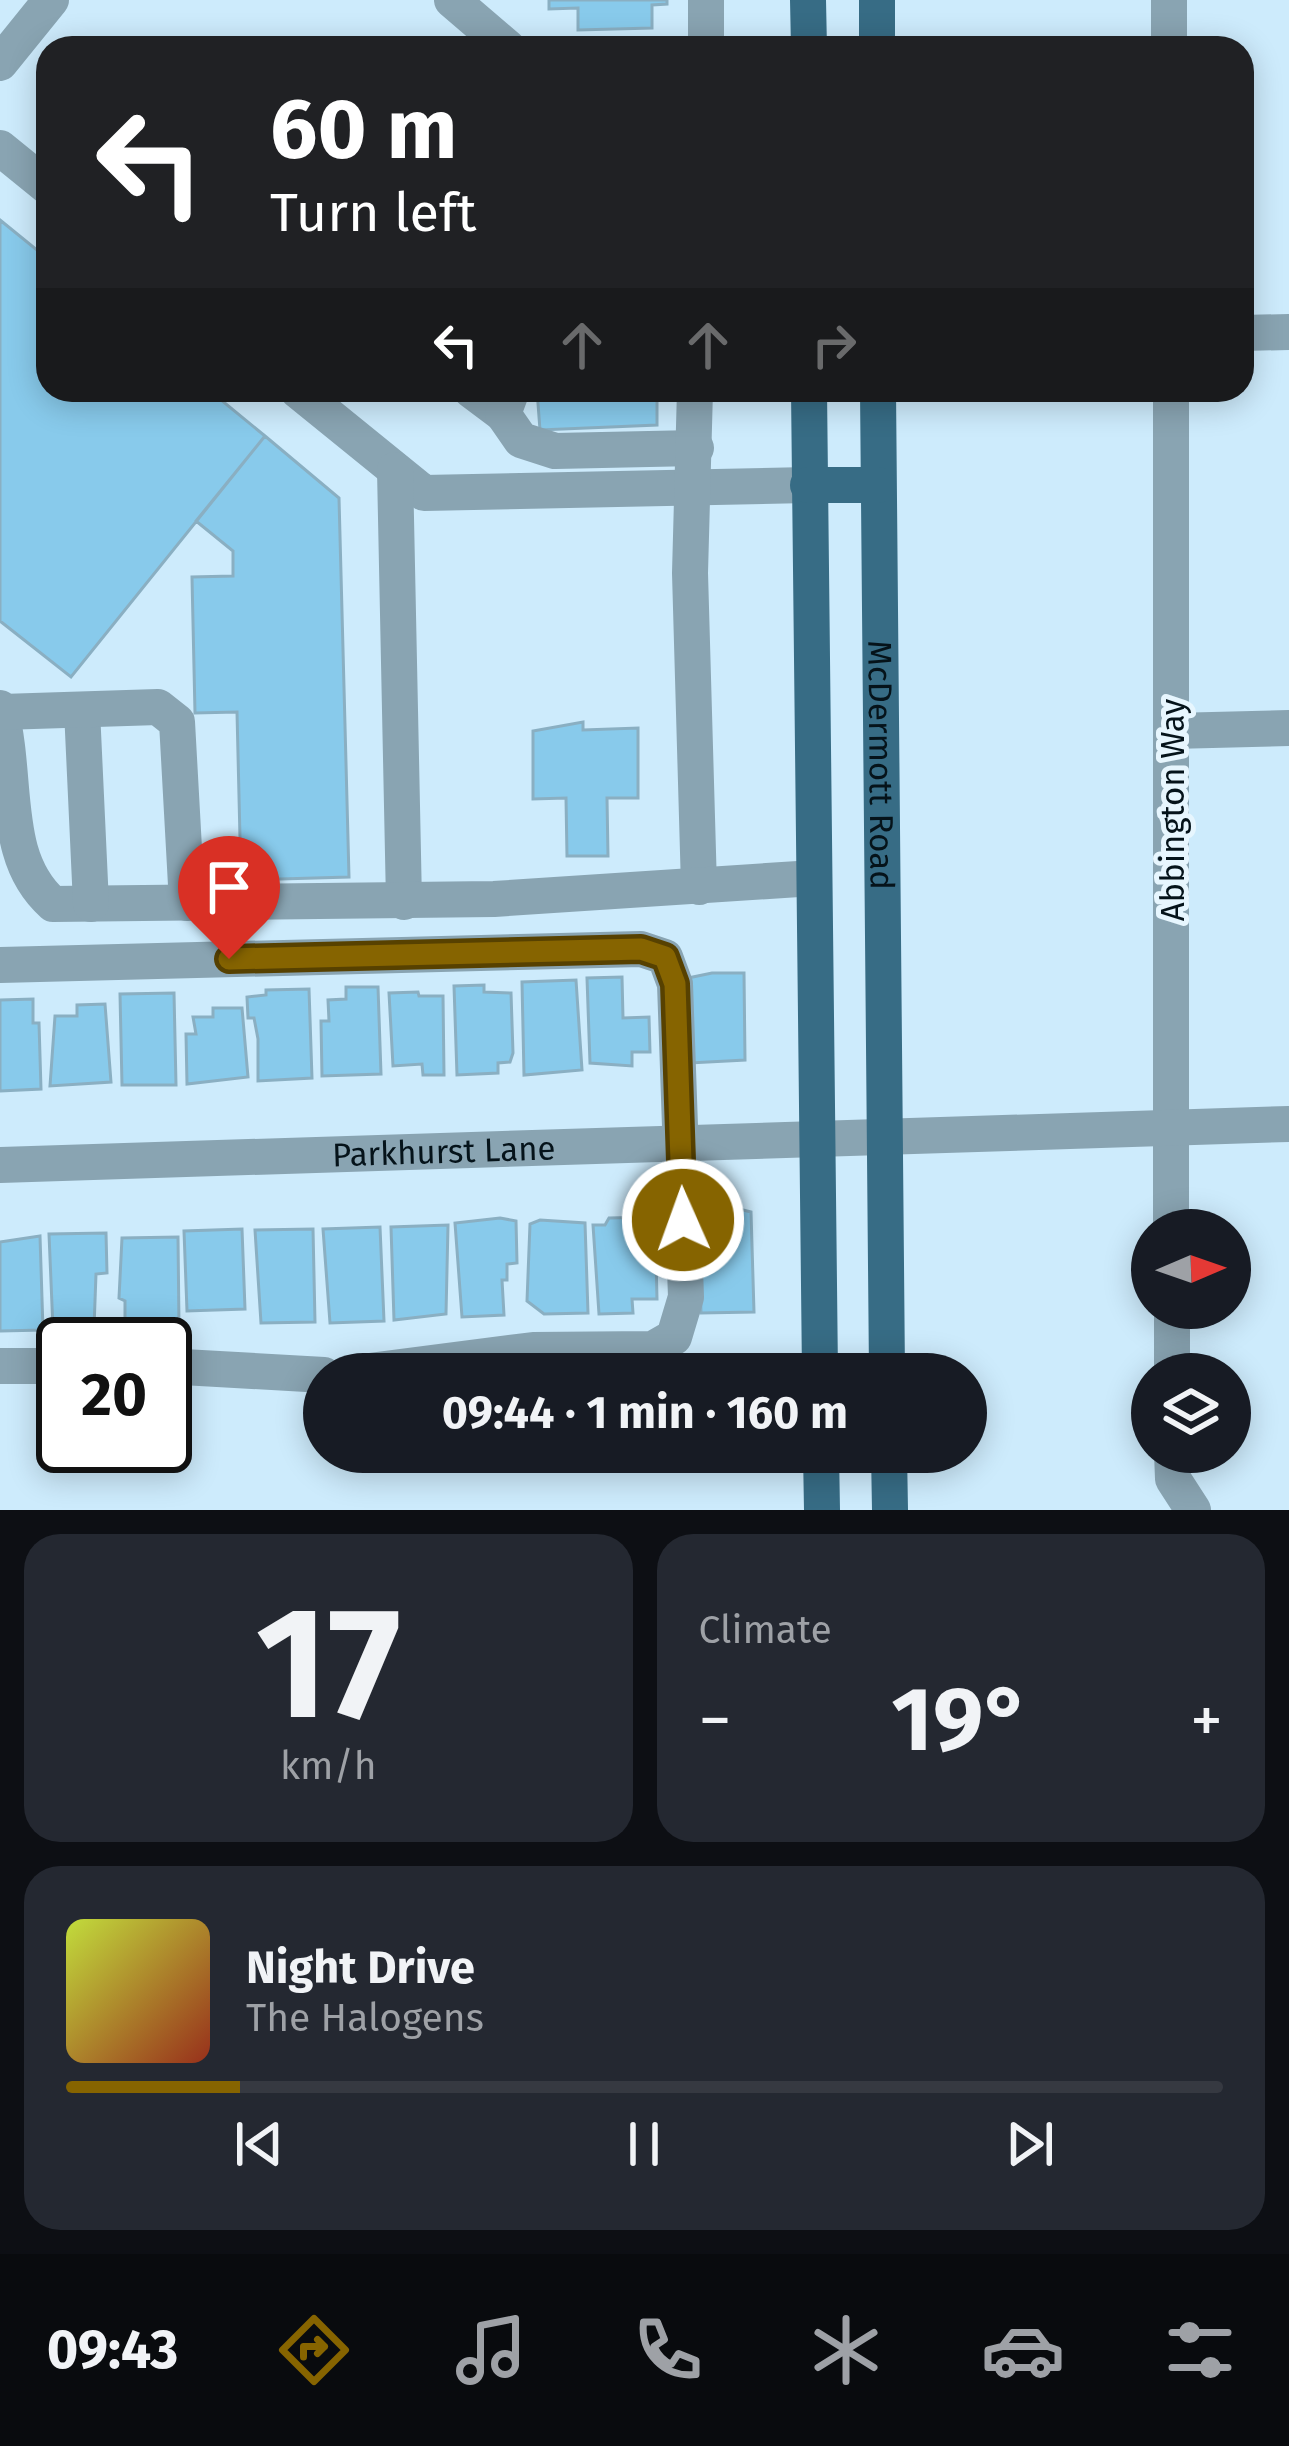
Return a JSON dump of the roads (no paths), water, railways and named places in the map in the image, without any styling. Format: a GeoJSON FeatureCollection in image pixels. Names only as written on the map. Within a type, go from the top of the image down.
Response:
{"type":"FeatureCollection","features":[{"type":"Feature","properties":{"kind":"main road"},"geometry":{"type":"LineString","coordinates":[[808,0],[809,36]]}},
{"type":"Feature","properties":{"kind":"main road"},"geometry":{"type":"LineString","coordinates":[[877,0],[877,36]]}},
{"type":"Feature","properties":{"kind":"main road","name":"McDermott Road"},"geometry":{"type":"LineString","coordinates":[[809,402],[820,1353]]}},
{"type":"Feature","properties":{"kind":"main road","name":"McDermott Road"},"geometry":{"type":"LineString","coordinates":[[878,402],[887,1353]]}},
{"type":"Feature","properties":{"kind":"main road"},"geometry":{"type":"LineString","coordinates":[[808,485],[878,484]]}},
{"type":"Feature","properties":{"kind":"main road"},"geometry":{"type":"LineString","coordinates":[[821,1473],[822,1510]]}},
{"type":"Feature","properties":{"kind":"main road"},"geometry":{"type":"LineString","coordinates":[[889,1473],[890,1510]]}},
{"type":"Feature","properties":{"kind":"street"},"geometry":{"type":"LineString","coordinates":[[0,63],[51,0]]}},
{"type":"Feature","properties":{"kind":"street"},"geometry":{"type":"LineString","coordinates":[[452,0],[494,36]]}},
{"type":"Feature","properties":{"kind":"street"},"geometry":{"type":"LineString","coordinates":[[706,0],[706,36]]}},
{"type":"Feature","properties":{"kind":"street"},"geometry":{"type":"LineString","coordinates":[[1169,0],[1169,36]]}},
{"type":"Feature","properties":{"kind":"street"},"geometry":{"type":"LineString","coordinates":[[0,148],[36,177]]}},
{"type":"Feature","properties":{"kind":"street"},"geometry":{"type":"LineString","coordinates":[[1254,333],[1289,332]]}},
{"type":"Feature","properties":{"kind":"street"},"geometry":{"type":"LineString","coordinates":[[312,402],[424,493],[808,485]]}},
{"type":"Feature","properties":{"kind":"street"},"geometry":{"type":"LineString","coordinates":[[507,402],[521,440],[555,451],[696,448]]}},
{"type":"Feature","properties":{"kind":"street"},"geometry":{"type":"LineString","coordinates":[[695,402],[692,488],[699,887]]}},
{"type":"Feature","properties":{"kind":"street","name":"Abbington Way"},"geometry":{"type":"LineString","coordinates":[[1171,402],[1171,1209]]}},
{"type":"Feature","properties":{"kind":"street"},"geometry":{"type":"LineString","coordinates":[[395,470],[404,902]]}},
{"type":"Feature","properties":{"kind":"street"},"geometry":{"type":"LineString","coordinates":[[187,903],[177,722],[158,707],[1,710],[4,852],[31,892],[53,904],[404,902],[814,878]]}},
{"type":"Feature","properties":{"kind":"street"},"geometry":{"type":"LineString","coordinates":[[82,710],[91,904]]}},
{"type":"Feature","properties":{"kind":"street"},"geometry":{"type":"LineString","coordinates":[[1172,731],[1289,728]]}},
{"type":"Feature","properties":{"kind":"street"},"geometry":{"type":"LineString","coordinates":[[0,965],[641,949],[665,957],[675,984],[686,1297],[674,1337],[653,1349],[510,1353]]}},
{"type":"Feature","properties":{"kind":"street","name":"Parkhurst Lane"},"geometry":{"type":"LineString","coordinates":[[0,1165],[1289,1124]]}},
{"type":"Feature","properties":{"kind":"street"},"geometry":{"type":"LineString","coordinates":[[0,1366],[36,1366]]}},
{"type":"Feature","properties":{"kind":"street"},"geometry":{"type":"LineString","coordinates":[[192,1368],[303,1374]]}},
{"type":"Feature","properties":{"kind":"street"},"geometry":{"type":"LineString","coordinates":[[1173,1473],[1192,1509]]}}]}
